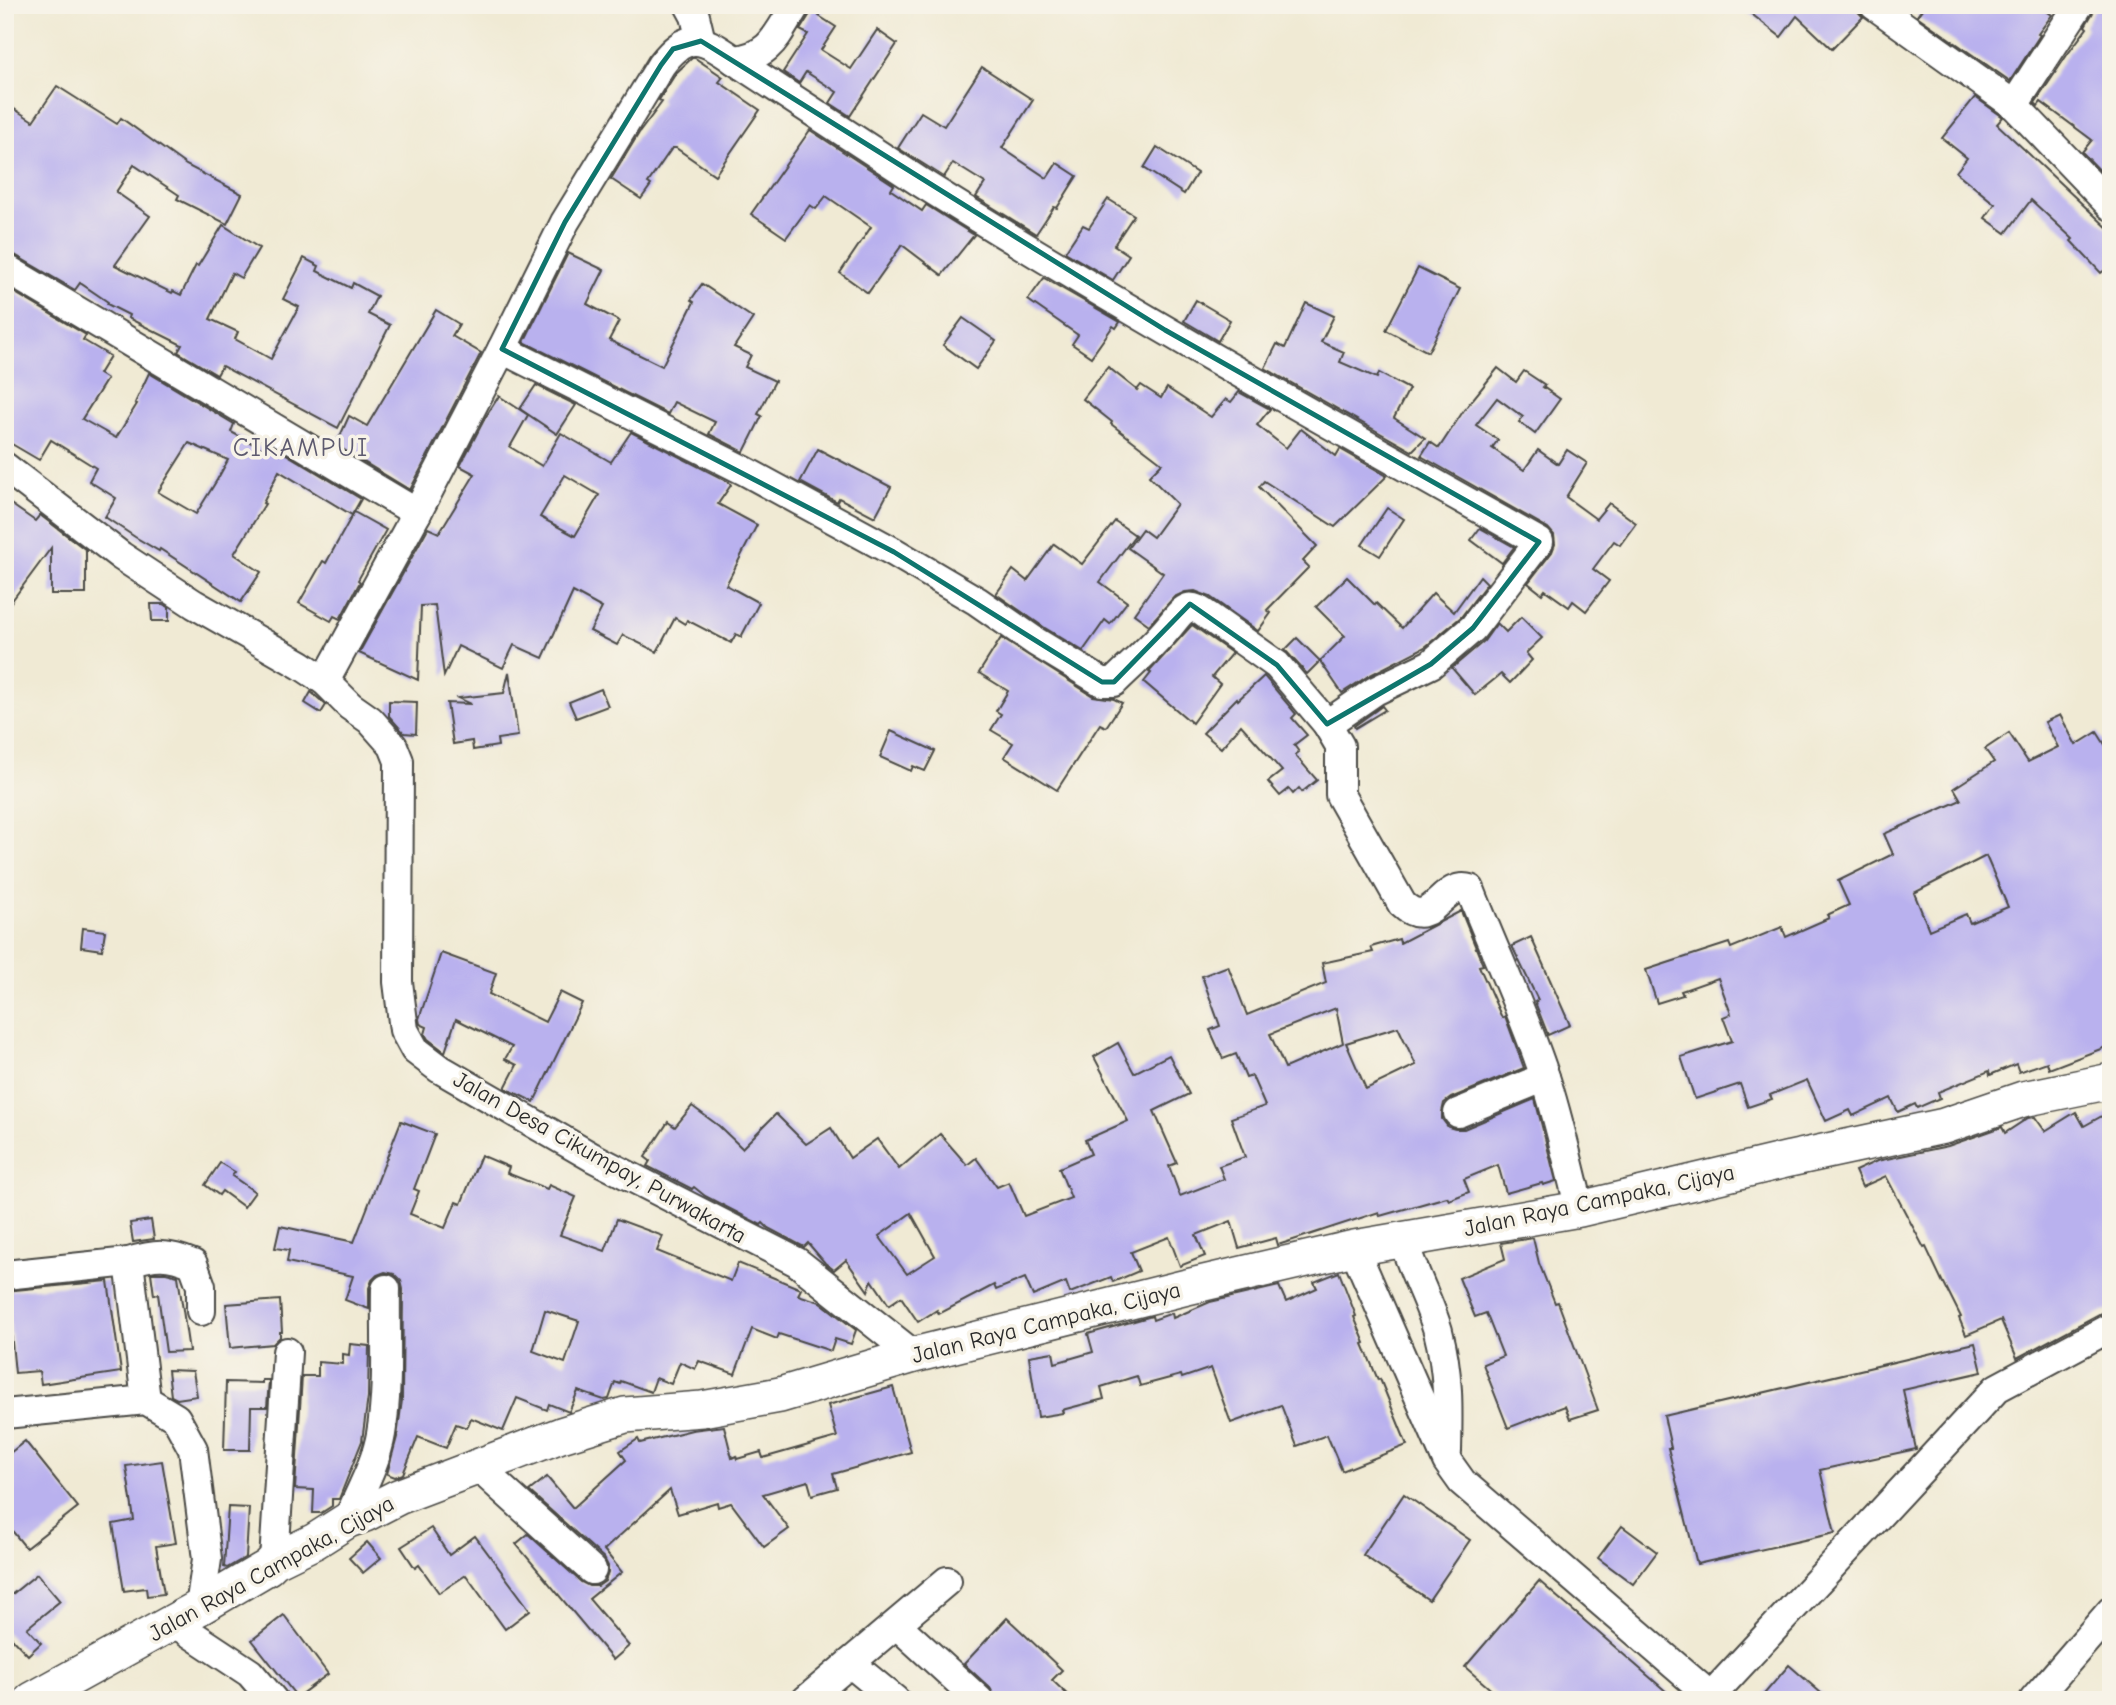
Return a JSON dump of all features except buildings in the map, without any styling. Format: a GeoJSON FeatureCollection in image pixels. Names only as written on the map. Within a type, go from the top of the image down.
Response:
{"type":"FeatureCollection","features":[{"type":"Feature","properties":{"kind":"main road","name":"Jalan Raya Campaka, Cijaya"},"geometry":{"type":"LineString","coordinates":[[32,1700],[348,1520],[477,1466],[625,1415],[702,1409],[779,1395],[914,1355],[1174,1290],[1354,1248],[1580,1209],[1790,1158],[1944,1126],[2023,1099],[2111,1081]]}},
{"type":"Feature","properties":{"kind":"street"},"geometry":{"type":"LineString","coordinates":[[689,5],[695,16],[701,41]]}},
{"type":"Feature","properties":{"kind":"street"},"geometry":{"type":"LineString","coordinates":[[734,60],[761,53],[773,41],[796,5]]}},
{"type":"Feature","properties":{"kind":"street"},"geometry":{"type":"LineString","coordinates":[[1874,5],[2014,105],[2111,206]]}},
{"type":"Feature","properties":{"kind":"street"},"geometry":{"type":"LineString","coordinates":[[2014,105],[2079,5]]}},
{"type":"Feature","properties":{"kind":"street"},"geometry":{"type":"LineString","coordinates":[[325,681],[417,513],[565,222],[673,49],[691,41],[701,41],[711,44],[921,182],[1165,330],[1539,542],[1473,628],[1431,664],[1374,691],[1327,724]]}},
{"type":"Feature","properties":{"kind":"street"},"geometry":{"type":"LineString","coordinates":[[5,268],[417,513]]}},
{"type":"Feature","properties":{"kind":"street"},"geometry":{"type":"LineString","coordinates":[[502,349],[746,471],[894,552],[977,601],[1036,642],[1102,682],[1114,682],[1190,607],[1208,616],[1277,666],[1327,724],[1340,747],[1340,795],[1402,904],[1415,914],[1422,914],[1454,891],[1463,887],[1470,889],[1520,1006],[1545,1077],[1580,1209]]}},
{"type":"Feature","properties":{"kind":"street","name":"Jalan Desa Cikumpay, Purwakarta"},"geometry":{"type":"LineString","coordinates":[[5,467],[121,556],[194,604],[301,664],[325,681],[350,706],[370,720],[393,746],[399,761],[398,982],[404,1030],[415,1049],[440,1069],[592,1157],[797,1262],[914,1355]]}},
{"type":"Feature","properties":{"kind":"street"},"geometry":{"type":"LineString","coordinates":[[1458,1113],[1545,1077]]}},
{"type":"Feature","properties":{"kind":"street"},"geometry":{"type":"LineString","coordinates":[[1403,1239],[1437,1329],[1445,1360],[1449,1389],[1447,1461]]}},
{"type":"Feature","properties":{"kind":"street"},"geometry":{"type":"LineString","coordinates":[[1354,1248],[1447,1461],[1462,1482],[1713,1698],[1997,1388],[2111,1327]]}},
{"type":"Feature","properties":{"kind":"street"},"geometry":{"type":"LineString","coordinates":[[5,1275],[129,1262],[147,1256],[174,1256],[193,1264],[201,1286],[201,1311]]}},
{"type":"Feature","properties":{"kind":"street"},"geometry":{"type":"LineString","coordinates":[[129,1262],[146,1400]]}},
{"type":"Feature","properties":{"kind":"street"},"geometry":{"type":"LineString","coordinates":[[348,1520],[381,1436],[386,1289]]}},
{"type":"Feature","properties":{"kind":"street"},"geometry":{"type":"LineString","coordinates":[[274,1561],[287,1352]]}},
{"type":"Feature","properties":{"kind":"street"},"geometry":{"type":"LineString","coordinates":[[5,1414],[146,1400],[176,1418],[192,1449],[207,1559],[186,1614],[250,1673],[273,1700]]}},
{"type":"Feature","properties":{"kind":"street"},"geometry":{"type":"LineString","coordinates":[[477,1466],[592,1570]]}},
{"type":"Feature","properties":{"kind":"street"},"geometry":{"type":"LineString","coordinates":[[806,1700],[947,1581]]}},
{"type":"Feature","properties":{"kind":"street"},"geometry":{"type":"LineString","coordinates":[[2034,1700],[2111,1611]]}},
{"type":"Feature","properties":{"kind":"street"},"geometry":{"type":"LineString","coordinates":[[897,1625],[979,1700]]}},
{"type":"Feature","properties":{"kind":"street"},"geometry":{"type":"LineString","coordinates":[[850,1662],[895,1700]]}},
{"type":"Feature","properties":{"kind":"highlighted area"},"geometry":{"type":"Polygon","coordinates":[[[701,41],[1165,330],[1539,542],[1473,628],[1431,664],[1327,724],[1277,665],[1190,604],[1114,682],[1102,682],[894,552],[502,349],[565,222],[661,65],[673,49],[701,41]]]}},
{"type":"Feature","properties":{"kind":"district","name":"CIKAMPUI"},"geometry":{"type":"Point","coordinates":[301,447]}}]}
